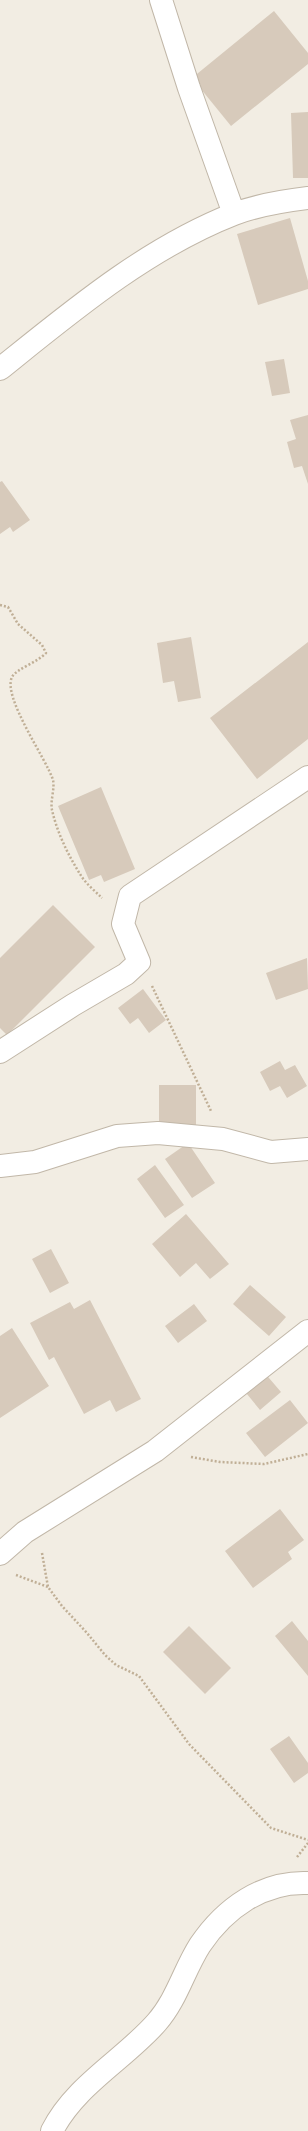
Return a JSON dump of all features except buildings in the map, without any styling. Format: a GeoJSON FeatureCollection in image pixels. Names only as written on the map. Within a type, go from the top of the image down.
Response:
{"type":"FeatureCollection","features":[{"type":"Feature","properties":{"kind":"street"},"geometry":{"type":"LineString","coordinates":[[160,0],[189,88],[234,214]]}},
{"type":"Feature","properties":{"kind":"street"},"geometry":{"type":"LineString","coordinates":[[0,369],[78,306],[171,244],[234,214],[275,202],[308,198]]}},
{"type":"Feature","properties":{"kind":"street"},"geometry":{"type":"LineString","coordinates":[[0,1052],[73,1005],[126,974],[139,962],[123,924],[130,896],[139,888],[308,776]]}},
{"type":"Feature","properties":{"kind":"street"},"geometry":{"type":"LineString","coordinates":[[0,1166],[35,1162],[117,1136],[158,1133],[224,1139],[272,1152],[308,1149]]}},
{"type":"Feature","properties":{"kind":"street"},"geometry":{"type":"LineString","coordinates":[[0,1554],[25,1532],[155,1451],[308,1331]]}},
{"type":"Feature","properties":{"kind":"street"},"geometry":{"type":"LineString","coordinates":[[52,2131],[69,2107],[90,2084],[157,2022],[172,2003],[200,1945],[236,1906],[262,1890],[293,1882],[308,1883]]}},
{"type":"Feature","properties":{"kind":"path"},"geometry":{"type":"LineString","coordinates":[[0,605],[8,607],[18,624],[42,645],[46,653],[33,664],[19,671],[12,677],[10,684],[19,714],[53,780],[52,808],[60,836],[80,875],[105,901],[127,908]]}},
{"type":"Feature","properties":{"kind":"path"},"geometry":{"type":"LineString","coordinates":[[139,962],[161,1004],[224,1139]]}},
{"type":"Feature","properties":{"kind":"path"},"geometry":{"type":"LineString","coordinates":[[155,1451],[220,1462],[264,1464],[308,1454]]}},
{"type":"Feature","properties":{"kind":"path"},"geometry":{"type":"LineString","coordinates":[[46,1519],[41,1544],[48,1587],[62,1606],[105,1655],[116,1665],[139,1676],[189,1744],[242,1796],[271,1828],[308,1840]]}},
{"type":"Feature","properties":{"kind":"path"},"geometry":{"type":"LineString","coordinates":[[14,1574],[48,1587]]}}]}
